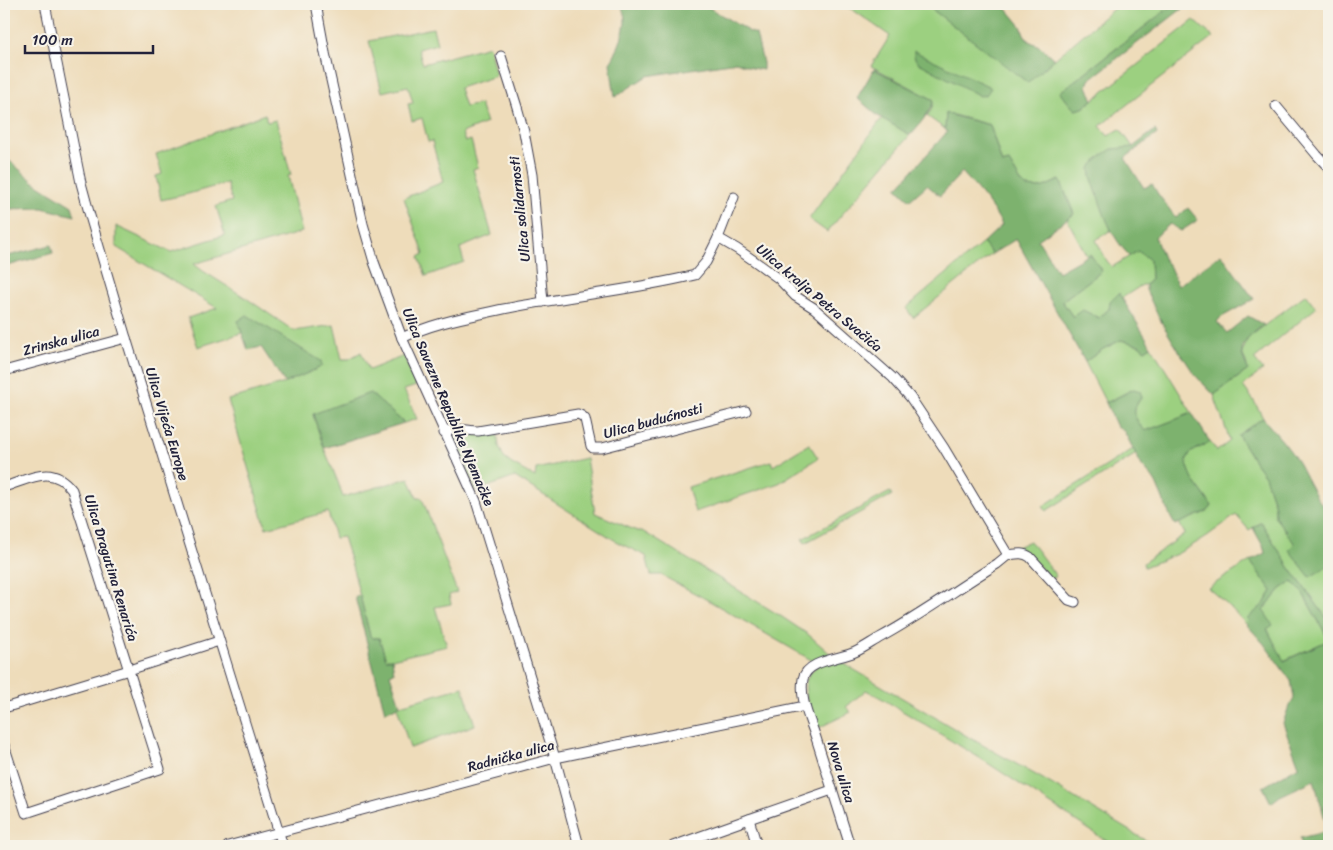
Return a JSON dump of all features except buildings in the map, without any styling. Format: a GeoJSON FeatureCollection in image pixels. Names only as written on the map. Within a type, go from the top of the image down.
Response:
{"type":"FeatureCollection","features":[{"type":"Feature","properties":{"kind":"street","name":"Ulica Vijeća Europe"},"geometry":{"type":"LineString","coordinates":[[45,4],[81,183],[126,338],[283,846]]}},
{"type":"Feature","properties":{"kind":"street","name":"Ulica Savezne Republike Njemačke"},"geometry":{"type":"LineString","coordinates":[[316,4],[363,224],[374,262],[402,338],[476,501],[555,758],[579,846]]}},
{"type":"Feature","properties":{"kind":"street","name":"Ulica solidarnosti"},"geometry":{"type":"LineString","coordinates":[[501,56],[524,132],[532,175],[543,302]]}},
{"type":"Feature","properties":{"kind":"street"},"geometry":{"type":"LineString","coordinates":[[1276,106],[1329,168]]}},
{"type":"Feature","properties":{"kind":"street"},"geometry":{"type":"LineString","coordinates":[[402,338],[450,320],[696,275],[706,262],[718,238],[734,197]]}},
{"type":"Feature","properties":{"kind":"street","name":"Ulica kralja Petra Svačića"},"geometry":{"type":"LineString","coordinates":[[718,238],[738,249],[778,278],[795,296],[814,308],[893,378],[910,397],[939,441],[1006,551]]}},
{"type":"Feature","properties":{"kind":"street","name":"Zrinska ulica"},"geometry":{"type":"LineString","coordinates":[[4,371],[126,338]]}},
{"type":"Feature","properties":{"kind":"street","name":"Ulica budućnosti"},"geometry":{"type":"LineString","coordinates":[[444,432],[457,428],[478,431],[578,414],[584,419],[591,446],[596,449],[746,411]]}},
{"type":"Feature","properties":{"kind":"street","name":"Ulica Dragutina Renarića"},"geometry":{"type":"LineString","coordinates":[[4,487],[43,475],[52,475],[59,477],[67,483],[72,490],[129,670]]}},
{"type":"Feature","properties":{"kind":"street"},"geometry":{"type":"LineString","coordinates":[[1006,551],[1030,557],[1069,600],[1075,602]]}},
{"type":"Feature","properties":{"kind":"street","name":"Nova ulica"},"geometry":{"type":"LineString","coordinates":[[850,846],[805,706],[802,691],[803,677],[810,668],[818,664],[855,652],[878,640],[997,564],[1006,551]]}},
{"type":"Feature","properties":{"kind":"street"},"geometry":{"type":"LineString","coordinates":[[4,708],[219,641]]}},
{"type":"Feature","properties":{"kind":"street"},"geometry":{"type":"LineString","coordinates":[[4,745],[26,813],[160,769],[129,670]]}},
{"type":"Feature","properties":{"kind":"street","name":"Radnička ulica"},"geometry":{"type":"LineString","coordinates":[[228,846],[555,758],[805,706]]}},
{"type":"Feature","properties":{"kind":"street"},"geometry":{"type":"LineString","coordinates":[[679,846],[832,790]]}},
{"type":"Feature","properties":{"kind":"street"},"geometry":{"type":"LineString","coordinates":[[749,819],[757,846]]}},
{"type":"Feature","properties":{"kind":"green space"},"geometry":{"type":"Polygon","coordinates":[[[621,4],[703,4],[756,34],[763,70],[736,62],[647,76],[615,97],[610,63],[618,49],[624,29],[625,17],[621,4]]]}},
{"type":"Feature","properties":{"kind":"green space"},"geometry":{"type":"Polygon","coordinates":[[[840,4],[925,4],[1028,82],[1119,4],[1174,4],[1060,92],[1076,110],[1083,108],[1194,20],[1213,37],[1100,126],[1108,136],[1120,129],[1133,147],[1091,168],[1091,176],[1111,230],[1096,240],[1112,267],[1138,251],[1150,260],[1151,279],[1146,285],[1142,285],[1122,298],[1119,294],[1109,309],[1099,318],[1073,317],[1062,301],[1102,271],[1090,254],[1087,256],[1067,219],[1074,214],[1060,180],[1041,188],[1026,187],[1009,162],[1002,164],[990,125],[946,113],[945,129],[927,116],[934,100],[871,66],[890,36],[853,10],[840,4]]]}},
{"type":"Feature","properties":{"kind":"green space"},"geometry":{"type":"Polygon","coordinates":[[[925,4],[1001,4],[1021,26],[1029,41],[1041,47],[1054,59],[1028,83],[925,4]]]}},
{"type":"Feature","properties":{"kind":"green space"},"geometry":{"type":"Polygon","coordinates":[[[1174,4],[1182,9],[1089,80],[1087,86],[1093,100],[1083,108],[1076,110],[1071,106],[1060,92],[1174,4]]]}},
{"type":"Feature","properties":{"kind":"green space"},"geometry":{"type":"Polygon","coordinates":[[[433,28],[437,44],[418,49],[423,64],[489,46],[496,76],[459,88],[465,107],[480,104],[486,123],[462,133],[465,142],[471,140],[478,167],[473,169],[492,235],[460,248],[464,262],[426,276],[419,257],[424,254],[404,198],[443,182],[432,141],[428,142],[422,118],[412,121],[408,104],[413,103],[408,86],[382,92],[369,41],[433,28]]]}},
{"type":"Feature","properties":{"kind":"green space"},"geometry":{"type":"Polygon","coordinates":[[[914,51],[991,88],[986,95],[980,96],[917,62],[914,51]]]}},
{"type":"Feature","properties":{"kind":"green space"},"geometry":{"type":"Polygon","coordinates":[[[874,69],[934,100],[921,123],[910,135],[878,116],[857,98],[874,69]]]}},
{"type":"Feature","properties":{"kind":"green space"},"geometry":{"type":"Polygon","coordinates":[[[946,113],[990,125],[1002,164],[1009,162],[1026,187],[1041,188],[1060,180],[1074,214],[1038,240],[1058,272],[1090,254],[1102,271],[1062,301],[1073,317],[1083,310],[1099,318],[1109,309],[1110,302],[1119,293],[1151,346],[1145,350],[1139,345],[1121,340],[1103,349],[1085,362],[1016,239],[992,254],[983,243],[1002,225],[989,204],[962,172],[940,196],[927,185],[910,200],[897,188],[947,132],[945,129],[946,113]]]}},
{"type":"Feature","properties":{"kind":"green space"},"geometry":{"type":"Polygon","coordinates":[[[265,114],[267,122],[276,120],[291,175],[288,176],[302,232],[194,264],[294,331],[334,325],[342,359],[349,359],[361,352],[369,370],[404,356],[416,386],[404,390],[417,419],[404,423],[370,393],[313,415],[343,497],[409,478],[417,498],[422,498],[457,592],[449,595],[451,604],[435,607],[447,646],[386,659],[379,638],[372,638],[370,636],[343,537],[335,538],[328,512],[266,528],[228,400],[285,383],[319,368],[238,321],[242,333],[198,347],[188,318],[217,308],[116,247],[116,226],[171,252],[225,235],[216,206],[232,201],[227,183],[161,200],[156,176],[162,174],[156,154],[265,114]]]}},
{"type":"Feature","properties":{"kind":"green space"},"geometry":{"type":"Polygon","coordinates":[[[882,118],[910,135],[827,232],[809,219],[882,118]]]}},
{"type":"Feature","properties":{"kind":"green space"},"geometry":{"type":"Polygon","coordinates":[[[1155,130],[1157,134],[1125,158],[1144,188],[1152,184],[1176,218],[1188,208],[1198,220],[1181,231],[1170,224],[1155,237],[1163,258],[1170,267],[1178,286],[1221,254],[1254,299],[1220,318],[1217,322],[1227,333],[1248,316],[1264,325],[1249,337],[1243,345],[1242,354],[1248,370],[1214,395],[1195,375],[1159,318],[1146,290],[1146,285],[1151,279],[1150,260],[1138,251],[1130,256],[1122,248],[1106,219],[1091,176],[1090,168],[1101,156],[1112,149],[1133,147],[1155,130]]]}},
{"type":"Feature","properties":{"kind":"green space"},"geometry":{"type":"Polygon","coordinates":[[[4,156],[34,182],[72,206],[75,216],[42,208],[4,208],[4,156]]]}},
{"type":"Feature","properties":{"kind":"green space"},"geometry":{"type":"Polygon","coordinates":[[[983,243],[992,254],[913,318],[906,308],[983,243]]]}},
{"type":"Feature","properties":{"kind":"green space"},"geometry":{"type":"Polygon","coordinates":[[[51,245],[53,253],[4,267],[4,257],[51,245]]]}},
{"type":"Feature","properties":{"kind":"green space"},"geometry":{"type":"Polygon","coordinates":[[[1306,294],[1316,308],[1254,359],[1263,370],[1243,386],[1263,418],[1238,435],[1265,476],[1275,506],[1275,517],[1295,544],[1290,550],[1329,568],[1329,621],[1289,567],[1261,522],[1249,530],[1236,515],[1203,539],[1177,554],[1144,567],[1143,563],[1185,534],[1179,523],[1208,511],[1212,506],[1192,478],[1186,461],[1190,453],[1210,442],[1217,451],[1230,441],[1214,395],[1248,370],[1242,353],[1248,338],[1306,294]]]}},
{"type":"Feature","properties":{"kind":"green space"},"geometry":{"type":"Polygon","coordinates":[[[247,315],[321,361],[322,365],[285,383],[261,347],[248,350],[238,321],[247,315]]]}},
{"type":"Feature","properties":{"kind":"green space"},"geometry":{"type":"Polygon","coordinates":[[[1121,340],[1139,345],[1145,350],[1151,346],[1192,413],[1145,431],[1135,414],[1136,406],[1142,397],[1133,389],[1106,403],[1085,362],[1103,349],[1121,340]]]}},
{"type":"Feature","properties":{"kind":"green space"},"geometry":{"type":"Polygon","coordinates":[[[1134,389],[1140,391],[1142,397],[1136,406],[1135,414],[1145,431],[1192,413],[1210,442],[1190,453],[1186,461],[1192,478],[1212,506],[1208,511],[1175,525],[1156,483],[1142,466],[1124,431],[1117,427],[1106,403],[1134,389]]]}},
{"type":"Feature","properties":{"kind":"green space"},"geometry":{"type":"Polygon","coordinates":[[[370,393],[404,423],[324,448],[313,414],[370,393]]]}},
{"type":"Feature","properties":{"kind":"green space"},"geometry":{"type":"Polygon","coordinates":[[[1263,418],[1295,458],[1316,496],[1329,514],[1329,568],[1328,566],[1310,577],[1289,550],[1295,544],[1275,517],[1275,506],[1265,476],[1238,435],[1263,418]]]}},
{"type":"Feature","properties":{"kind":"green space"},"geometry":{"type":"Polygon","coordinates":[[[497,431],[499,446],[504,458],[535,477],[536,469],[586,458],[595,513],[637,531],[642,531],[779,615],[809,635],[836,659],[1155,846],[1114,846],[983,760],[866,690],[846,707],[851,712],[816,729],[808,705],[805,687],[808,677],[818,664],[661,575],[651,575],[646,556],[619,543],[515,477],[476,491],[454,435],[456,432],[497,431]]]}},
{"type":"Feature","properties":{"kind":"green space"},"geometry":{"type":"Polygon","coordinates":[[[809,444],[818,458],[779,483],[695,512],[688,487],[771,461],[773,466],[809,444]]]}},
{"type":"Feature","properties":{"kind":"green space"},"geometry":{"type":"Polygon","coordinates":[[[1133,449],[1136,454],[1046,511],[1043,506],[1133,449]]]}},
{"type":"Feature","properties":{"kind":"green space"},"geometry":{"type":"Polygon","coordinates":[[[890,492],[892,495],[805,543],[802,539],[890,492]]]}},
{"type":"Feature","properties":{"kind":"green space"},"geometry":{"type":"Polygon","coordinates":[[[1261,522],[1289,567],[1329,621],[1329,640],[1329,846],[1302,846],[1300,838],[1328,831],[1314,780],[1280,796],[1271,803],[1263,787],[1299,766],[1283,723],[1294,698],[1291,681],[1264,644],[1247,625],[1248,618],[1264,604],[1272,591],[1250,561],[1265,553],[1253,528],[1261,522]],[[1292,582],[1281,589],[1263,610],[1273,625],[1267,629],[1284,661],[1329,640],[1302,592],[1292,582]]]}},
{"type":"Feature","properties":{"kind":"green space"},"geometry":{"type":"Polygon","coordinates":[[[1030,541],[1056,576],[1051,579],[1030,557],[1006,552],[1030,541]]]}},
{"type":"Feature","properties":{"kind":"green space"},"geometry":{"type":"Polygon","coordinates":[[[1250,561],[1272,591],[1264,604],[1249,618],[1247,625],[1208,588],[1250,561]]]}},
{"type":"Feature","properties":{"kind":"green space"},"geometry":{"type":"Polygon","coordinates":[[[1292,582],[1302,592],[1329,640],[1283,661],[1267,628],[1263,610],[1281,589],[1292,582]]]}},
{"type":"Feature","properties":{"kind":"green space"},"geometry":{"type":"Polygon","coordinates":[[[360,595],[370,636],[372,638],[379,638],[386,659],[392,659],[394,672],[390,674],[400,705],[385,712],[355,597],[360,595]]]}},
{"type":"Feature","properties":{"kind":"green space"},"geometry":{"type":"Polygon","coordinates":[[[463,687],[475,725],[410,748],[397,707],[463,687]]]}}]}
